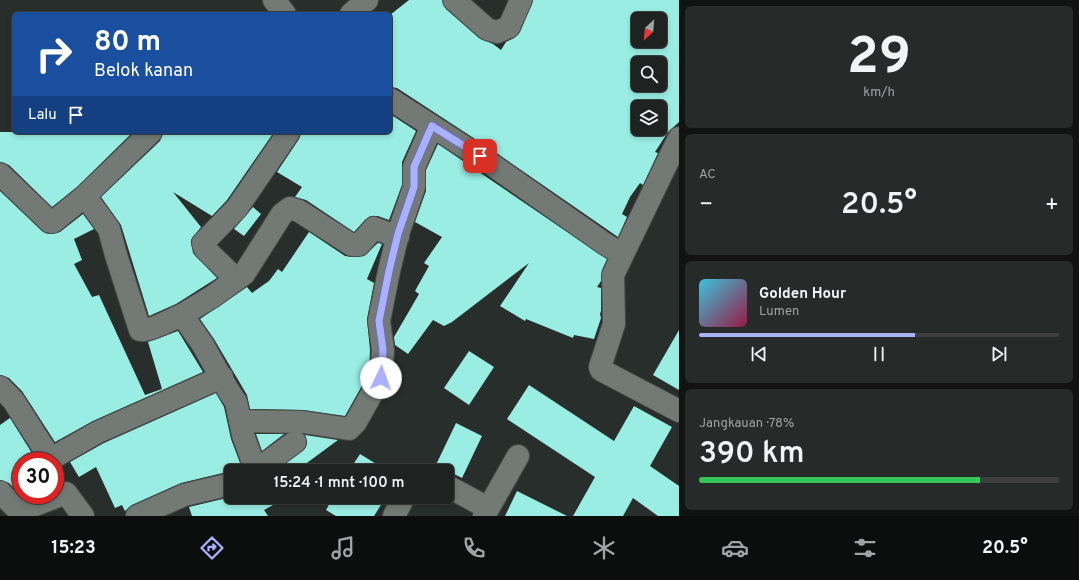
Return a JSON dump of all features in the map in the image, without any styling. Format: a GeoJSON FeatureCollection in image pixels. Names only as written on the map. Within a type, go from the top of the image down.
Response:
{"type":"FeatureCollection","features":[{"type":"Feature","properties":{"kind":"street"},"geometry":{"type":"LineString","coordinates":[[353,12],[367,0]]}},
{"type":"Feature","properties":{"kind":"street"},"geometry":{"type":"LineString","coordinates":[[454,0],[487,29],[497,32],[509,27],[521,0]]}},
{"type":"Feature","properties":{"kind":"street"},"geometry":{"type":"LineString","coordinates":[[392,100],[491,164],[604,244],[622,254]]}},
{"type":"Feature","properties":{"kind":"street"},"geometry":{"type":"LineString","coordinates":[[240,420],[303,422],[349,429],[353,426],[381,378],[383,350],[379,321],[398,237],[414,187],[414,167],[432,126]]}},
{"type":"Feature","properties":{"kind":"street"},"geometry":{"type":"LineString","coordinates":[[3,183],[50,222],[56,221],[85,196],[149,134]]}},
{"type":"Feature","properties":{"kind":"street"},"geometry":{"type":"LineString","coordinates":[[236,279],[205,249],[203,243],[237,208],[288,134]]}},
{"type":"Feature","properties":{"kind":"street"},"geometry":{"type":"LineString","coordinates":[[679,138],[613,275],[614,324],[600,365],[601,370],[679,411]]}},
{"type":"Feature","properties":{"kind":"street"},"geometry":{"type":"LineString","coordinates":[[85,196],[109,229],[140,330],[153,327],[182,315],[244,274],[282,214],[290,208],[299,211],[352,245],[359,245],[374,228],[398,237]]}},
{"type":"Feature","properties":{"kind":"street"},"geometry":{"type":"LineString","coordinates":[[182,315],[222,377],[236,402],[243,434],[254,464]]}},
{"type":"Feature","properties":{"kind":"street"},"geometry":{"type":"LineString","coordinates":[[64,454],[98,432],[222,377]]}},
{"type":"Feature","properties":{"kind":"street"},"geometry":{"type":"LineString","coordinates":[[4,399],[44,452]]}},
{"type":"Feature","properties":{"kind":"street"},"geometry":{"type":"LineString","coordinates":[[265,464],[295,442]]}},
{"type":"Feature","properties":{"kind":"street"},"geometry":{"type":"LineString","coordinates":[[454,491],[486,512],[518,456]]}},
{"type":"Feature","properties":{"kind":"street"},"geometry":{"type":"LineString","coordinates":[[137,516],[184,495],[224,486]]}},
{"type":"Feature","properties":{"kind":"street"},"geometry":{"type":"LineString","coordinates":[[64,489],[83,516]]}},
{"type":"Feature","properties":{"kind":"street"},"geometry":{"type":"LineString","coordinates":[[0,492],[15,507],[22,510],[66,493]]}},
{"type":"Feature","properties":{"kind":"street"},"geometry":{"type":"LineString","coordinates":[[394,516],[400,504]]}},
{"type":"Feature","properties":{"kind":"building"},"geometry":{"type":"Polygon","coordinates":[[[409,0],[442,0],[446,9],[479,38],[493,44],[501,50],[506,42],[514,38],[520,32],[533,0],[679,0],[679,122],[667,134],[667,100],[631,100],[631,136],[665,136],[655,152],[658,153],[643,185],[640,183],[630,197],[622,214],[627,217],[618,237],[498,154],[397,88],[392,87],[392,13],[409,0]]]}},
{"type":"Feature","properties":{"kind":"building"},"geometry":{"type":"Polygon","coordinates":[[[392,115],[416,131],[402,162],[402,185],[389,220],[378,216],[371,216],[354,232],[306,200],[295,197],[302,187],[277,172],[299,139],[300,134],[392,134],[392,115]]]}},
{"type":"Feature","properties":{"kind":"building"},"geometry":{"type":"Polygon","coordinates":[[[0,132],[12,132],[12,134],[131,134],[77,187],[52,207],[9,165],[0,162],[0,132]]]}},
{"type":"Feature","properties":{"kind":"building"},"geometry":{"type":"Polygon","coordinates":[[[162,134],[273,134],[227,200],[212,216],[173,192],[201,227],[191,240],[193,253],[217,278],[176,304],[149,316],[121,225],[101,197],[160,141],[162,134]]]}},
{"type":"Feature","properties":{"kind":"building"},"geometry":{"type":"Polygon","coordinates":[[[438,144],[607,259],[602,270],[601,281],[597,287],[601,288],[601,318],[594,339],[574,335],[573,338],[526,319],[525,321],[500,306],[529,263],[452,322],[444,326],[433,320],[408,354],[395,345],[394,337],[419,294],[415,291],[429,266],[424,263],[442,237],[415,222],[426,191],[426,170],[438,144]]]}},
{"type":"Feature","properties":{"kind":"building"},"geometry":{"type":"Polygon","coordinates":[[[0,191],[42,231],[50,234],[60,232],[83,214],[94,229],[74,239],[82,260],[74,264],[92,297],[99,295],[145,395],[162,389],[148,342],[178,331],[203,372],[93,421],[55,442],[22,391],[9,378],[0,375],[0,191]]]}},
{"type":"Feature","properties":{"kind":"building"},"geometry":{"type":"Polygon","coordinates":[[[253,207],[261,214],[244,236],[234,229],[253,207]]]}},
{"type":"Feature","properties":{"kind":"building"},"geometry":{"type":"Polygon","coordinates":[[[309,232],[345,256],[364,256],[378,243],[382,244],[367,279],[374,283],[367,319],[370,350],[369,373],[345,416],[303,410],[250,409],[247,395],[214,339],[200,319],[247,287],[252,293],[269,281],[278,269],[282,272],[309,232]]]}},
{"type":"Feature","properties":{"kind":"building"},"geometry":{"type":"Polygon","coordinates":[[[679,330],[679,390],[653,375],[679,330]]]}},
{"type":"Feature","properties":{"kind":"building"},"geometry":{"type":"Polygon","coordinates":[[[469,351],[494,367],[469,405],[444,388],[469,351]]]}},
{"type":"Feature","properties":{"kind":"building"},"geometry":{"type":"Polygon","coordinates":[[[529,385],[614,441],[634,406],[672,427],[650,466],[679,486],[679,516],[658,516],[633,498],[623,516],[573,516],[595,477],[507,419],[529,385]]]}},
{"type":"Feature","properties":{"kind":"building"},"geometry":{"type":"Polygon","coordinates":[[[216,393],[224,407],[231,439],[240,464],[224,464],[224,473],[181,483],[132,505],[125,511],[122,505],[115,508],[96,467],[79,477],[70,462],[104,443],[216,393]]]}},
{"type":"Feature","properties":{"kind":"building"},"geometry":{"type":"Polygon","coordinates":[[[10,418],[31,452],[12,452],[12,486],[9,483],[0,480],[0,425],[10,418]]]}},
{"type":"Feature","properties":{"kind":"building"},"geometry":{"type":"Polygon","coordinates":[[[456,423],[482,436],[462,478],[454,474],[454,464],[436,464],[456,423]]]}},
{"type":"Feature","properties":{"kind":"building"},"geometry":{"type":"Polygon","coordinates":[[[256,434],[284,434],[262,451],[256,434]]]}},
{"type":"Feature","properties":{"kind":"building"},"geometry":{"type":"Polygon","coordinates":[[[305,435],[338,440],[305,464],[285,464],[306,447],[307,441],[305,435]]]}},
{"type":"Feature","properties":{"kind":"building"},"geometry":{"type":"Polygon","coordinates":[[[360,454],[376,464],[354,464],[360,454]]]}},
{"type":"Feature","properties":{"kind":"building"},"geometry":{"type":"Polygon","coordinates":[[[517,491],[567,516],[505,516],[517,491]]]}},
{"type":"Feature","properties":{"kind":"building"},"geometry":{"type":"Polygon","coordinates":[[[224,499],[224,504],[273,505],[264,510],[268,516],[192,516],[189,507],[224,499]]]}},
{"type":"Feature","properties":{"kind":"building"},"geometry":{"type":"Polygon","coordinates":[[[329,504],[382,504],[374,516],[336,516],[326,510],[329,504]]]}},
{"type":"Feature","properties":{"kind":"route"},"geometry":{"type":"LineString","coordinates":[[381,378],[383,350],[379,321],[389,271],[398,234],[414,187],[414,167],[432,126],[480,156]]}}]}
